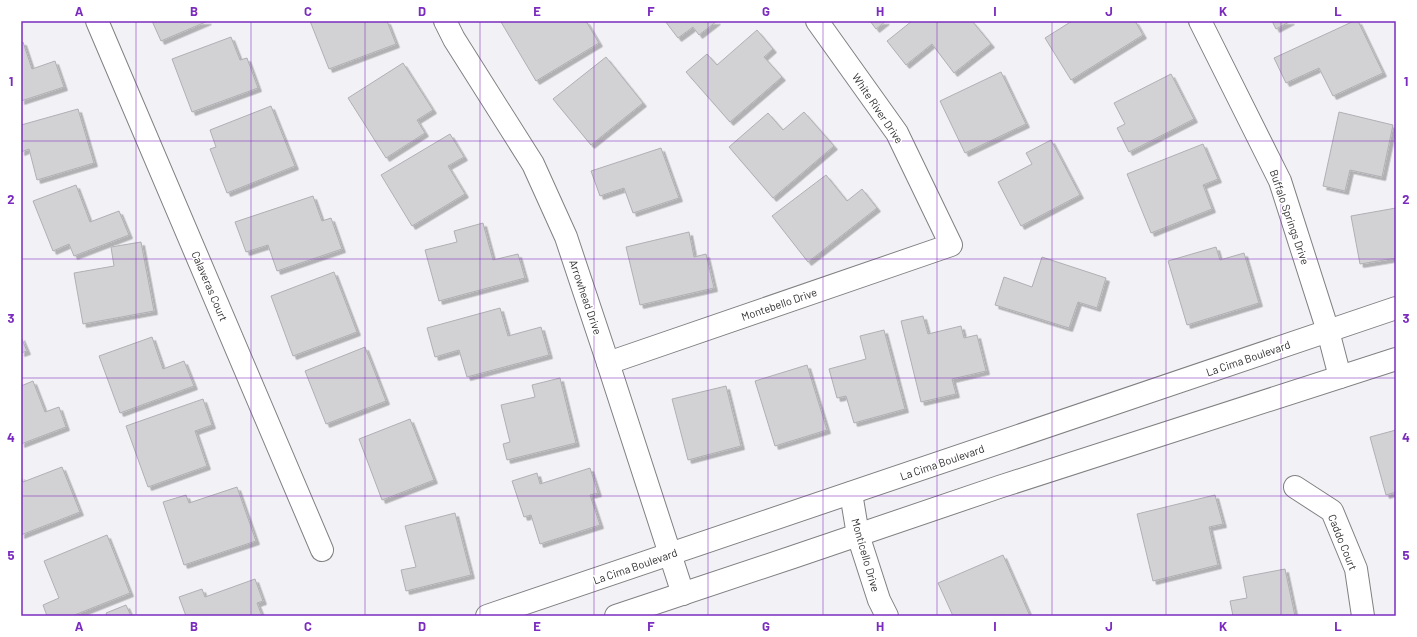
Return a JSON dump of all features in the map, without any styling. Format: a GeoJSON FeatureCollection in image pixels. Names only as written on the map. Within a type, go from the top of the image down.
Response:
{"type":"FeatureCollection","features":[{"type":"Feature","properties":{"kind":"street","name":"Calaveras Court"},"geometry":{"type":"LineString","coordinates":[[97,21],[322,550]]}},
{"type":"Feature","properties":{"kind":"street","name":"Arrowhead Drive"},"geometry":{"type":"LineString","coordinates":[[445,21],[454,39],[533,164],[566,237],[683,594]]}},
{"type":"Feature","properties":{"kind":"street","name":"White River Drive"},"geometry":{"type":"LineString","coordinates":[[817,21],[896,133],[951,245]]}},
{"type":"Feature","properties":{"kind":"street","name":"Buffalo Springs Drive"},"geometry":{"type":"LineString","coordinates":[[1200,21],[1280,181],[1328,331],[1340,377]]}},
{"type":"Feature","properties":{"kind":"street","name":"Montebello Drive"},"geometry":{"type":"LineString","coordinates":[[608,363],[951,245]]}},
{"type":"Feature","properties":{"kind":"street","name":"La Cima Boulevard"},"geometry":{"type":"LineString","coordinates":[[487,616],[1396,308]]}},
{"type":"Feature","properties":{"kind":"street"},"geometry":{"type":"LineString","coordinates":[[616,616],[1007,484],[1396,359]]}},
{"type":"Feature","properties":{"kind":"street","name":"Caddo Court"},"geometry":{"type":"LineString","coordinates":[[1295,486],[1332,511],[1356,569],[1363,616]]}},
{"type":"Feature","properties":{"kind":"street","name":"Monticello Drive"},"geometry":{"type":"LineString","coordinates":[[851,493],[858,535],[879,600],[887,616]]}},
{"type":"Feature","properties":{"kind":"building"},"geometry":{"type":"Polygon","coordinates":[[[152,21],[208,21],[161,41],[152,21]]]}},
{"type":"Feature","properties":{"kind":"building"},"geometry":{"type":"Polygon","coordinates":[[[310,21],[387,21],[396,44],[329,69],[310,21]]]}},
{"type":"Feature","properties":{"kind":"building"},"geometry":{"type":"Polygon","coordinates":[[[586,21],[599,43],[536,81],[501,22],[586,21]]]}},
{"type":"Feature","properties":{"kind":"building"},"geometry":{"type":"Polygon","coordinates":[[[665,21],[717,21],[699,35],[693,27],[678,38],[665,21]]]}},
{"type":"Feature","properties":{"kind":"building"},"geometry":{"type":"Polygon","coordinates":[[[870,21],[886,21],[876,29],[870,21]]]}},
{"type":"Feature","properties":{"kind":"building"},"geometry":{"type":"Polygon","coordinates":[[[912,21],[972,21],[991,44],[954,73],[932,44],[906,65],[887,41],[912,21]]]}},
{"type":"Feature","properties":{"kind":"building"},"geometry":{"type":"Polygon","coordinates":[[[1072,21],[1135,21],[1143,35],[1071,80],[1045,38],[1072,21]]]}},
{"type":"Feature","properties":{"kind":"building"},"geometry":{"type":"Polygon","coordinates":[[[1272,21],[1291,21],[1276,29],[1272,21]]]}},
{"type":"Feature","properties":{"kind":"building"},"geometry":{"type":"Polygon","coordinates":[[[1354,21],[1358,21],[1383,73],[1333,96],[1319,68],[1286,83],[1274,58],[1354,21]]]}},
{"type":"Feature","properties":{"kind":"building"},"geometry":{"type":"Polygon","coordinates":[[[757,30],[773,49],[764,57],[782,77],[730,122],[686,72],[707,54],[717,65],[757,30]]]}},
{"type":"Feature","properties":{"kind":"building"},"geometry":{"type":"Polygon","coordinates":[[[231,37],[240,60],[247,58],[258,88],[192,112],[172,59],[231,37]]]}},
{"type":"Feature","properties":{"kind":"building"},"geometry":{"type":"Polygon","coordinates":[[[21,42],[23,42],[32,69],[55,61],[64,87],[21,101],[21,42]]]}},
{"type":"Feature","properties":{"kind":"building"},"geometry":{"type":"Polygon","coordinates":[[[606,57],[643,103],[591,145],[553,99],[606,57]]]}},
{"type":"Feature","properties":{"kind":"building"},"geometry":{"type":"Polygon","coordinates":[[[403,63],[433,110],[417,120],[425,133],[386,158],[348,98],[403,63]]]}},
{"type":"Feature","properties":{"kind":"building"},"geometry":{"type":"Polygon","coordinates":[[[1001,72],[1026,124],[965,153],[940,101],[1001,72]]]}},
{"type":"Feature","properties":{"kind":"building"},"geometry":{"type":"Polygon","coordinates":[[[1171,74],[1194,119],[1129,152],[1117,128],[1125,124],[1114,103],[1171,74]]]}},
{"type":"Feature","properties":{"kind":"building"},"geometry":{"type":"Polygon","coordinates":[[[271,106],[295,166],[227,193],[210,149],[216,147],[210,130],[271,106]]]}},
{"type":"Feature","properties":{"kind":"building"},"geometry":{"type":"Polygon","coordinates":[[[78,109],[94,163],[37,180],[29,149],[21,152],[21,125],[78,109]]]}},
{"type":"Feature","properties":{"kind":"building"},"geometry":{"type":"Polygon","coordinates":[[[804,112],[834,146],[773,198],[729,147],[768,113],[783,130],[804,112]]]}},
{"type":"Feature","properties":{"kind":"building"},"geometry":{"type":"Polygon","coordinates":[[[1339,112],[1393,125],[1382,177],[1350,170],[1345,191],[1323,186],[1339,112]]]}},
{"type":"Feature","properties":{"kind":"building"},"geometry":{"type":"Polygon","coordinates":[[[450,134],[464,157],[448,166],[465,194],[412,226],[381,175],[450,134]]]}},
{"type":"Feature","properties":{"kind":"building"},"geometry":{"type":"Polygon","coordinates":[[[1051,140],[1080,195],[1021,226],[998,182],[1032,164],[1026,153],[1051,140]]]}},
{"type":"Feature","properties":{"kind":"building"},"geometry":{"type":"Polygon","coordinates":[[[1203,144],[1218,179],[1203,185],[1212,209],[1151,233],[1127,174],[1203,144]]]}},
{"type":"Feature","properties":{"kind":"building"},"geometry":{"type":"Polygon","coordinates":[[[661,148],[679,198],[633,213],[624,188],[600,196],[591,171],[661,148]]]}},
{"type":"Feature","properties":{"kind":"building"},"geometry":{"type":"Polygon","coordinates":[[[826,175],[847,201],[862,189],[877,208],[808,262],[772,216],[826,175]]]}},
{"type":"Feature","properties":{"kind":"building"},"geometry":{"type":"Polygon","coordinates":[[[76,185],[90,222],[119,211],[129,235],[74,256],[69,244],[53,251],[33,201],[76,185]]]}},
{"type":"Feature","properties":{"kind":"building"},"geometry":{"type":"Polygon","coordinates":[[[313,196],[322,221],[331,218],[342,249],[277,271],[268,245],[246,252],[235,222],[313,196]]]}},
{"type":"Feature","properties":{"kind":"building"},"geometry":{"type":"Polygon","coordinates":[[[1396,208],[1396,258],[1360,264],[1351,216],[1396,208]]]}},
{"type":"Feature","properties":{"kind":"building"},"geometry":{"type":"Polygon","coordinates":[[[483,223],[493,260],[518,254],[525,278],[439,301],[425,250],[457,242],[454,231],[483,223]]]}},
{"type":"Feature","properties":{"kind":"building"},"geometry":{"type":"Polygon","coordinates":[[[689,232],[694,257],[706,254],[714,288],[640,305],[626,247],[689,232]]]}},
{"type":"Feature","properties":{"kind":"building"},"geometry":{"type":"Polygon","coordinates":[[[141,242],[154,311],[83,324],[74,273],[114,266],[111,247],[141,242]]]}},
{"type":"Feature","properties":{"kind":"building"},"geometry":{"type":"Polygon","coordinates":[[[1216,247],[1220,260],[1244,253],[1259,303],[1187,325],[1168,261],[1216,247]]]}},
{"type":"Feature","properties":{"kind":"building"},"geometry":{"type":"Polygon","coordinates":[[[1042,257],[1106,278],[1097,308],[1078,302],[1069,328],[995,305],[1004,277],[1032,287],[1042,257]]]}},
{"type":"Feature","properties":{"kind":"building"},"geometry":{"type":"Polygon","coordinates":[[[334,272],[357,332],[293,356],[271,296],[334,272]]]}},
{"type":"Feature","properties":{"kind":"building"},"geometry":{"type":"Polygon","coordinates":[[[500,308],[508,336],[541,327],[549,355],[467,377],[459,350],[435,357],[427,328],[500,308]]]}},
{"type":"Feature","properties":{"kind":"building"},"geometry":{"type":"Polygon","coordinates":[[[923,316],[928,334],[961,326],[964,338],[977,335],[986,371],[952,379],[956,394],[921,402],[901,321],[923,316]]]}},
{"type":"Feature","properties":{"kind":"building"},"geometry":{"type":"Polygon","coordinates":[[[884,330],[905,409],[854,423],[846,396],[837,398],[829,369],[866,359],[860,336],[884,330]]]}},
{"type":"Feature","properties":{"kind":"building"},"geometry":{"type":"Polygon","coordinates":[[[21,337],[27,351],[21,353],[21,337]]]}},
{"type":"Feature","properties":{"kind":"building"},"geometry":{"type":"Polygon","coordinates":[[[152,337],[163,369],[184,361],[194,386],[120,413],[99,356],[152,337]]]}},
{"type":"Feature","properties":{"kind":"building"},"geometry":{"type":"Polygon","coordinates":[[[365,347],[386,401],[326,424],[305,371],[365,347]]]}},
{"type":"Feature","properties":{"kind":"building"},"geometry":{"type":"Polygon","coordinates":[[[807,365],[827,430],[775,446],[755,381],[807,365]]]}},
{"type":"Feature","properties":{"kind":"building"},"geometry":{"type":"Polygon","coordinates":[[[560,378],[576,443],[507,460],[503,444],[510,442],[501,405],[535,397],[532,385],[560,378]]]}},
{"type":"Feature","properties":{"kind":"building"},"geometry":{"type":"Polygon","coordinates":[[[33,381],[45,412],[59,407],[66,427],[21,444],[21,386],[33,381]]]}},
{"type":"Feature","properties":{"kind":"building"},"geometry":{"type":"Polygon","coordinates":[[[726,386],[741,446],[688,460],[672,399],[726,386]]]}},
{"type":"Feature","properties":{"kind":"building"},"geometry":{"type":"Polygon","coordinates":[[[203,399],[212,425],[195,431],[207,466],[148,487],[126,426],[203,399]]]}},
{"type":"Feature","properties":{"kind":"building"},"geometry":{"type":"Polygon","coordinates":[[[410,419],[434,480],[382,500],[359,439],[410,419]]]}},
{"type":"Feature","properties":{"kind":"building"},"geometry":{"type":"Polygon","coordinates":[[[1396,430],[1396,492],[1386,495],[1370,437],[1396,430]]]}},
{"type":"Feature","properties":{"kind":"building"},"geometry":{"type":"Polygon","coordinates":[[[62,467],[80,512],[21,535],[21,476],[23,482],[62,467]]]}},
{"type":"Feature","properties":{"kind":"building"},"geometry":{"type":"Polygon","coordinates":[[[590,468],[598,493],[590,495],[600,525],[540,544],[531,515],[524,517],[512,481],[537,473],[540,484],[590,468]]]}},
{"type":"Feature","properties":{"kind":"building"},"geometry":{"type":"Polygon","coordinates":[[[237,487],[256,541],[184,565],[163,502],[186,495],[189,503],[237,487]]]}},
{"type":"Feature","properties":{"kind":"building"},"geometry":{"type":"Polygon","coordinates":[[[1215,495],[1223,524],[1209,527],[1218,565],[1153,581],[1137,514],[1215,495]]]}},
{"type":"Feature","properties":{"kind":"building"},"geometry":{"type":"Polygon","coordinates":[[[455,513],[471,575],[406,591],[401,570],[416,567],[405,526],[455,513]]]}},
{"type":"Feature","properties":{"kind":"building"},"geometry":{"type":"Polygon","coordinates":[[[107,535],[130,593],[72,616],[47,616],[43,605],[59,598],[44,561],[107,535]]]}},
{"type":"Feature","properties":{"kind":"building"},"geometry":{"type":"Polygon","coordinates":[[[1003,555],[1030,616],[953,616],[938,583],[1003,555]]]}},
{"type":"Feature","properties":{"kind":"building"},"geometry":{"type":"Polygon","coordinates":[[[1285,569],[1295,616],[1233,616],[1230,601],[1247,598],[1243,577],[1285,569]]]}},
{"type":"Feature","properties":{"kind":"building"},"geometry":{"type":"Polygon","coordinates":[[[255,579],[263,601],[257,603],[262,616],[186,616],[179,597],[202,589],[205,597],[255,579]]]}},
{"type":"Feature","properties":{"kind":"building"},"geometry":{"type":"Polygon","coordinates":[[[126,605],[131,616],[107,616],[106,613],[126,605]]]}}]}
